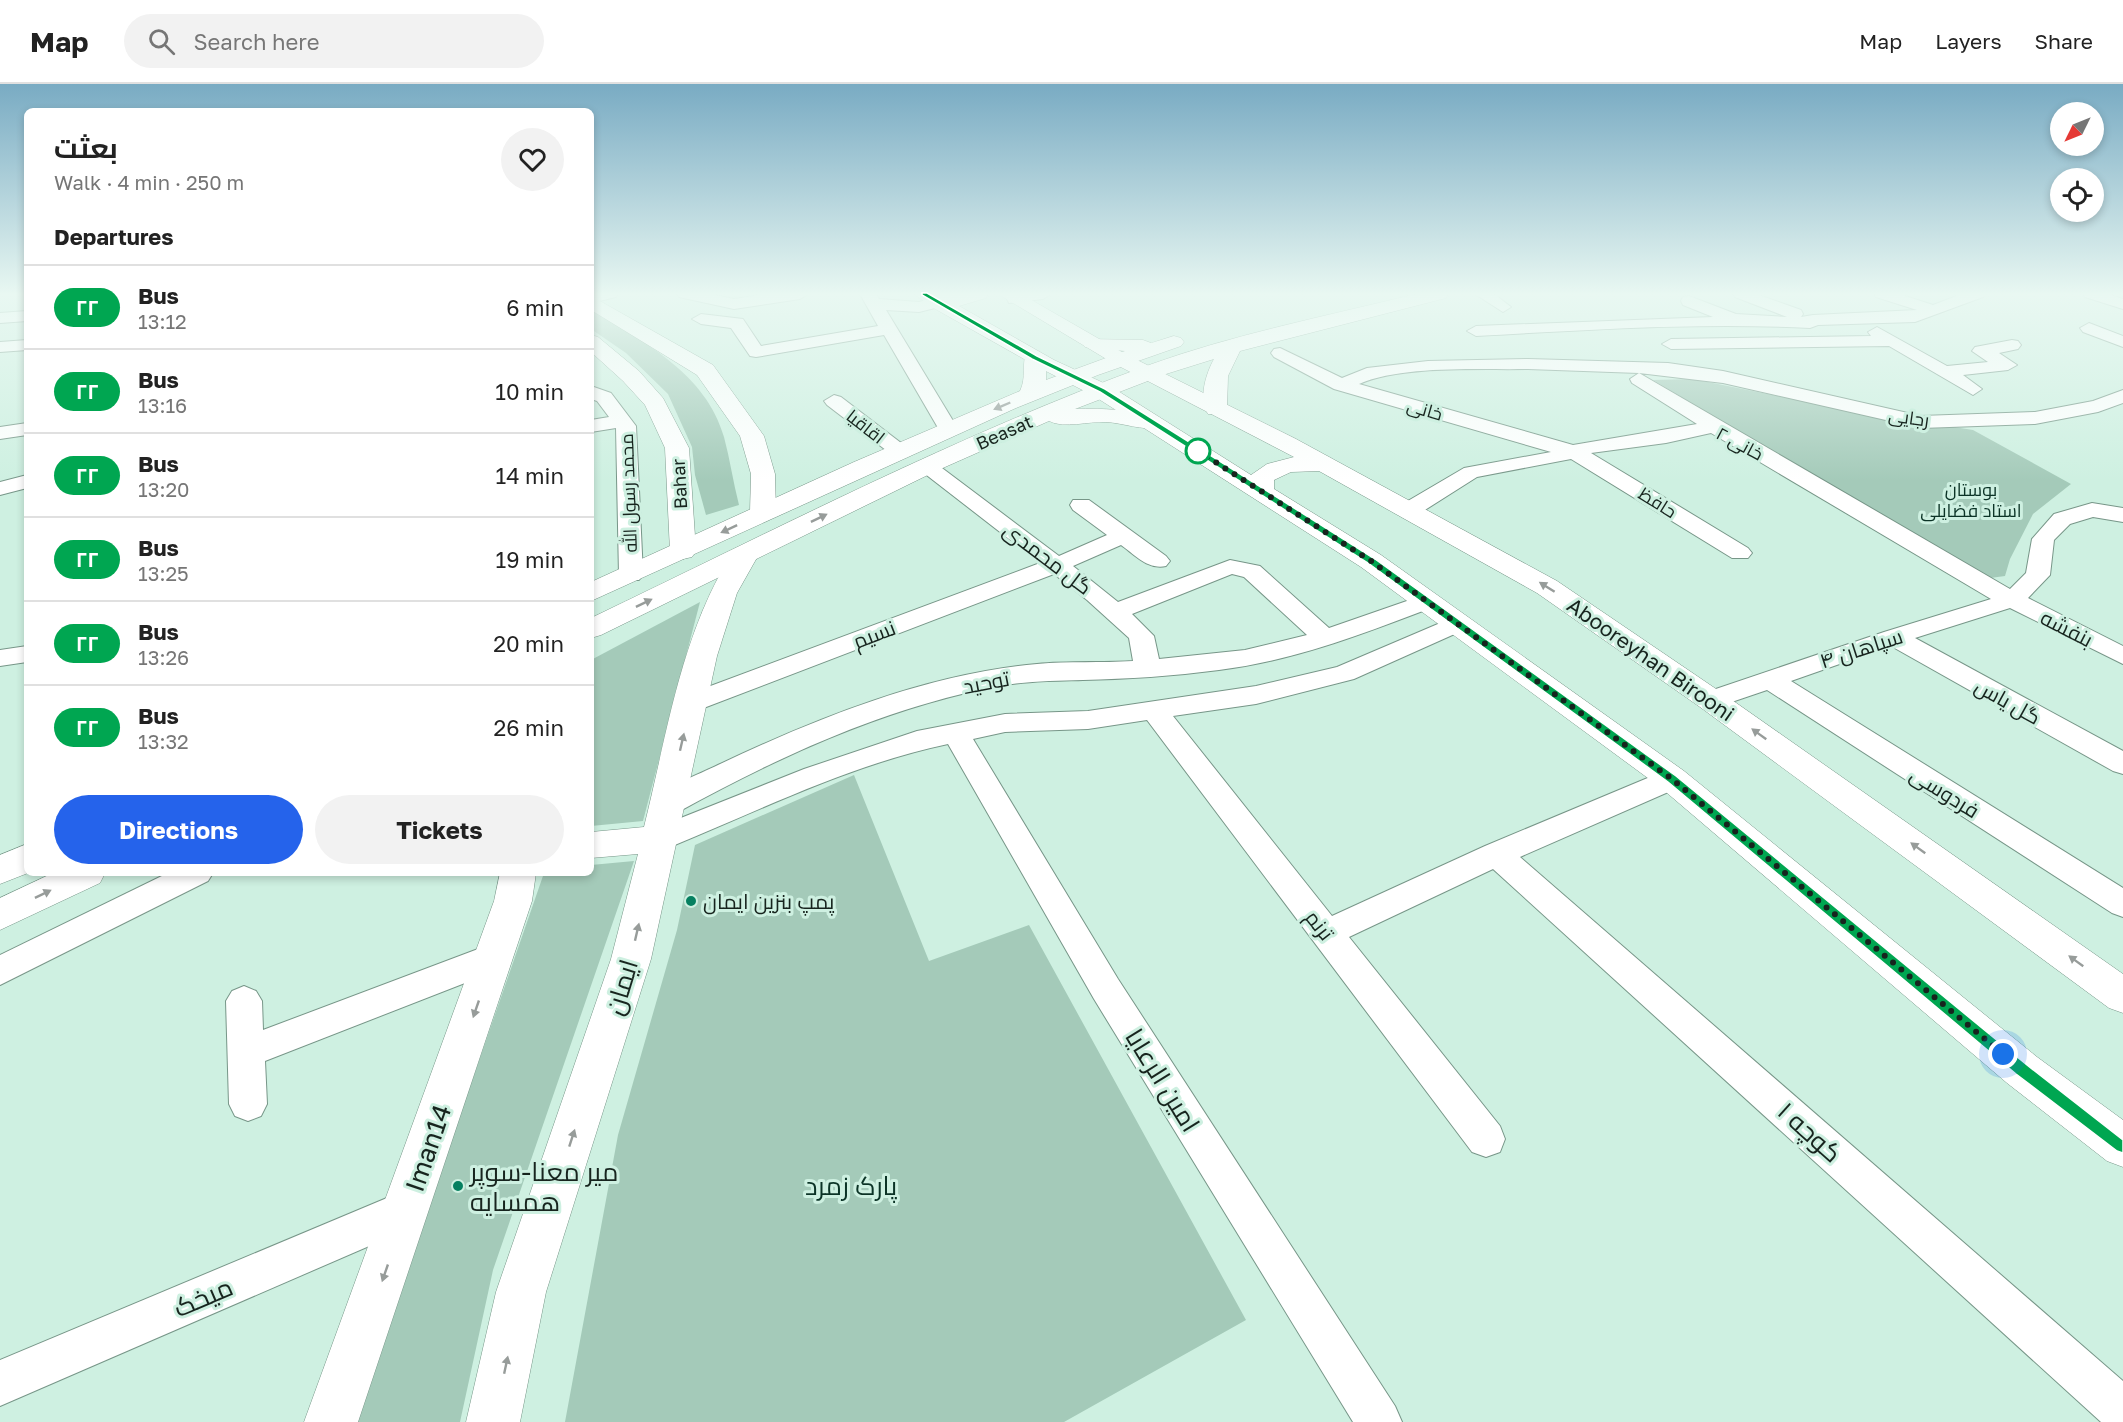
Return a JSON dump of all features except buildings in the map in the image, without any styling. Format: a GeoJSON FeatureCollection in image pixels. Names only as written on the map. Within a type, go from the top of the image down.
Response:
{"type":"FeatureCollection","features":[{"type":"Feature","properties":{"kind":"main road","name":"Bahar"},"geometry":{"type":"LineString","coordinates":[[609,356],[632,376],[656,403],[677,448],[683,550]]}},
{"type":"Feature","properties":{"kind":"main road"},"geometry":{"type":"LineString","coordinates":[[683,356],[705,370],[752,436],[764,474],[763,513]]}},
{"type":"Feature","properties":{"kind":"main road"},"geometry":{"type":"LineString","coordinates":[[1115,356],[1119,359]]}},
{"type":"Feature","properties":{"kind":"main road","name":"Beasat"},"geometry":{"type":"LineString","coordinates":[[594,628],[927,466],[1030,421],[1089,383],[1119,359],[1127,356]]}},
{"type":"Feature","properties":{"kind":"main road","name":"Beasat"},"geometry":{"type":"LineString","coordinates":[[594,592],[898,450],[1028,395],[1147,374],[1201,356]]}},
{"type":"Feature","properties":{"kind":"main road"},"geometry":{"type":"LineString","coordinates":[[1215,409],[1214,381],[1225,356]]}},
{"type":"Feature","properties":{"kind":"main road"},"geometry":{"type":"LineString","coordinates":[[1034,357],[1089,383],[1371,561],[1459,623],[1672,779],[2022,1070],[2103,1119],[2123,1146]]}},
{"type":"Feature","properties":{"kind":"main road"},"geometry":{"type":"LineString","coordinates":[[1028,395],[1036,383],[1038,373],[1034,357]]}},
{"type":"Feature","properties":{"kind":"main road","name":"Abooreyhan Birooni"},"geometry":{"type":"LineString","coordinates":[[1119,359],[1325,464],[1546,587],[1710,700],[2123,996]]}},
{"type":"Feature","properties":{"kind":"main road"},"geometry":{"type":"LineString","coordinates":[[1030,421],[1106,415],[1151,422]]}},
{"type":"Feature","properties":{"kind":"main road"},"geometry":{"type":"LineString","coordinates":[[1262,492],[1261,478],[1271,469],[1297,462],[1325,464]]}},
{"type":"Feature","properties":{"kind":"main road","name":"ایمان"},"geometry":{"type":"LineString","coordinates":[[493,1422],[521,1292],[631,959],[702,656],[723,592],[746,554]]}},
{"type":"Feature","properties":{"kind":"main road"},"geometry":{"type":"LineString","coordinates":[[594,844],[663,821]]}},
{"type":"Feature","properties":{"kind":"main road"},"geometry":{"type":"LineString","coordinates":[[0,870],[24,859]]}},
{"type":"Feature","properties":{"kind":"main road"},"geometry":{"type":"LineString","coordinates":[[0,917],[81,876]]}},
{"type":"Feature","properties":{"kind":"main road","name":"Iman14"},"geometry":{"type":"LineString","coordinates":[[331,1422],[494,957],[513,901],[517,876]]}},
{"type":"Feature","properties":{"kind":"street"},"geometry":{"type":"LineString","coordinates":[[905,356],[948,429]]}},
{"type":"Feature","properties":{"kind":"street","name":"خانی"},"geometry":{"type":"LineString","coordinates":[[1287,356],[1341,385],[1574,452]]}},
{"type":"Feature","properties":{"kind":"street"},"geometry":{"type":"LineString","coordinates":[[1563,356],[1573,366]]}},
{"type":"Feature","properties":{"kind":"street"},"geometry":{"type":"LineString","coordinates":[[1681,356],[1696,373]]}},
{"type":"Feature","properties":{"kind":"street"},"geometry":{"type":"LineString","coordinates":[[1786,356],[1792,362]]}},
{"type":"Feature","properties":{"kind":"street"},"geometry":{"type":"LineString","coordinates":[[1842,356],[1850,362]]}},
{"type":"Feature","properties":{"kind":"street"},"geometry":{"type":"LineString","coordinates":[[1918,356],[1973,389]]}},
{"type":"Feature","properties":{"kind":"street"},"geometry":{"type":"LineString","coordinates":[[1944,372],[2008,365],[1991,356]]}},
{"type":"Feature","properties":{"kind":"street","name":"رجایی"},"geometry":{"type":"LineString","coordinates":[[1341,385],[1367,374],[1428,366],[1573,366],[1668,369],[1696,373],[1921,422],[2036,418],[2098,406],[2123,396]]}},
{"type":"Feature","properties":{"kind":"street"},"geometry":{"type":"LineString","coordinates":[[1640,380],[1714,426]]}},
{"type":"Feature","properties":{"kind":"street","name":"محمد رسول الله"},"geometry":{"type":"LineString","coordinates":[[594,393],[604,397],[626,426],[631,575]]}},
{"type":"Feature","properties":{"kind":"street","name":"اقاقیا"},"geometry":{"type":"LineString","coordinates":[[834,401],[898,450]]}},
{"type":"Feature","properties":{"kind":"street"},"geometry":{"type":"LineString","coordinates":[[594,426],[621,421]]}},
{"type":"Feature","properties":{"kind":"street","name":"خانی ۲"},"geometry":{"type":"LineString","coordinates":[[1409,510],[1471,472],[1574,452],[1593,446],[1666,437],[1714,426],[2012,600]]}},
{"type":"Feature","properties":{"kind":"street"},"geometry":{"type":"LineString","coordinates":[[0,433],[24,429]]}},
{"type":"Feature","properties":{"kind":"street","name":"حافظ"},"geometry":{"type":"LineString","coordinates":[[1574,452],[1740,553]]}},
{"type":"Feature","properties":{"kind":"street","name":"گل محمدی"},"geometry":{"type":"LineString","coordinates":[[927,466],[1115,612],[1141,636],[1147,666]]}},
{"type":"Feature","properties":{"kind":"street"},"geometry":{"type":"LineString","coordinates":[[0,489],[24,482]]}},
{"type":"Feature","properties":{"kind":"street"},"geometry":{"type":"LineString","coordinates":[[1081,505],[1158,561]]}},
{"type":"Feature","properties":{"kind":"street"},"geometry":{"type":"LineString","coordinates":[[2012,600],[2038,574],[2043,539],[2062,519],[2092,510],[2123,515]]}},
{"type":"Feature","properties":{"kind":"street","name":"نسیم"},"geometry":{"type":"LineString","coordinates":[[691,703],[1057,565],[1123,536]]}},
{"type":"Feature","properties":{"kind":"street"},"geometry":{"type":"LineString","coordinates":[[1115,612],[1230,567],[1252,571],[1324,637]]}},
{"type":"Feature","properties":{"kind":"street","name":"سپاهان ۴"},"geometry":{"type":"LineString","coordinates":[[1710,700],[1893,637],[2012,600]]}},
{"type":"Feature","properties":{"kind":"street","name":"بنفشه"},"geometry":{"type":"LineString","coordinates":[[2012,600],[2123,656]]}},
{"type":"Feature","properties":{"kind":"street","name":"توحید"},"geometry":{"type":"LineString","coordinates":[[663,821],[732,768],[877,710],[959,687],[1038,672],[1218,662],[1324,637],[1427,601]]}},
{"type":"Feature","properties":{"kind":"street"},"geometry":{"type":"LineString","coordinates":[[663,821],[814,776],[917,741],[1005,723],[1088,720],[1256,695],[1345,673],[1459,623]]}},
{"type":"Feature","properties":{"kind":"street","name":"گل یاس"},"geometry":{"type":"LineString","coordinates":[[1893,637],[2123,764]]}},
{"type":"Feature","properties":{"kind":"street"},"geometry":{"type":"LineString","coordinates":[[0,658],[24,654]]}},
{"type":"Feature","properties":{"kind":"street","name":"فردوسی"},"geometry":{"type":"LineString","coordinates":[[1768,679],[2123,904]]}},
{"type":"Feature","properties":{"kind":"street","name":"ترنم"},"geometry":{"type":"LineString","coordinates":[[1154,711],[1486,1139]]}},
{"type":"Feature","properties":{"kind":"street","name":"امین الرعایا"},"geometry":{"type":"LineString","coordinates":[[956,733],[1106,989],[1379,1422]]}},
{"type":"Feature","properties":{"kind":"street"},"geometry":{"type":"LineString","coordinates":[[1326,933],[1496,854],[1672,779]]}},
{"type":"Feature","properties":{"kind":"street","name":"کوچه ۱"},"geometry":{"type":"LineString","coordinates":[[1496,854],[2123,1411]]}},
{"type":"Feature","properties":{"kind":"street"},"geometry":{"type":"LineString","coordinates":[[0,971],[190,876]]}},
{"type":"Feature","properties":{"kind":"street"},"geometry":{"type":"LineString","coordinates":[[246,1052],[494,957]]}},
{"type":"Feature","properties":{"kind":"street"},"geometry":{"type":"LineString","coordinates":[[244,1001],[248,1104]]}},
{"type":"Feature","properties":{"kind":"street","name":"میخک"},"geometry":{"type":"LineString","coordinates":[[0,1383],[406,1210]]}},
{"type":"Feature","properties":{"kind":"green space"},"geometry":{"type":"Polygon","coordinates":[[[630,356],[664,356],[688,377],[703,395],[715,414],[724,437],[739,505],[706,515],[695,475],[692,447],[668,394],[630,356]]]}},
{"type":"Feature","properties":{"kind":"green space","name":"بوستان استاد فضایلی"},"geometry":{"type":"Polygon","coordinates":[[[1693,379],[1853,411],[1973,430],[2071,484],[2033,514],[2010,559],[2005,576],[1983,579],[1653,380],[1693,379]]]}},
{"type":"Feature","properties":{"kind":"green space"},"geometry":{"type":"Polygon","coordinates":[[[700,602],[643,821],[594,826],[594,658],[700,602]]]}},
{"type":"Feature","properties":{"kind":"green space","name":"پارک زمرد"},"geometry":{"type":"Polygon","coordinates":[[[854,775],[929,961],[1029,925],[1246,1320],[1064,1422],[565,1422],[618,1135],[677,930],[695,845],[854,775]]]}},
{"type":"Feature","properties":{"kind":"green space"},"geometry":{"type":"Polygon","coordinates":[[[634,861],[493,1270],[460,1422],[354,1422],[543,876],[594,876],[594,865],[634,861]]]}},
{"type":"Feature","properties":{"kind":"bus line","name":"۲۲"},"geometry":{"type":"LineString","coordinates":[[1033,356],[1102,391],[1371,561],[1459,623],[1672,779],[2022,1070],[2123,1146]]}},
{"type":"Feature","properties":{"kind":"place","name":"پمپ بنزین ایمان"},"geometry":{"type":"Point","coordinates":[691,901]}},
{"type":"Feature","properties":{"kind":"place","name":"میر معنا-سوپر همسایه"},"geometry":{"type":"Point","coordinates":[458,1186]}},
{"type":"Feature","properties":{"kind":"route"},"geometry":{"type":"LineString","coordinates":[[1198,451],[1371,561],[1672,779],[2003,1054]]}}]}
